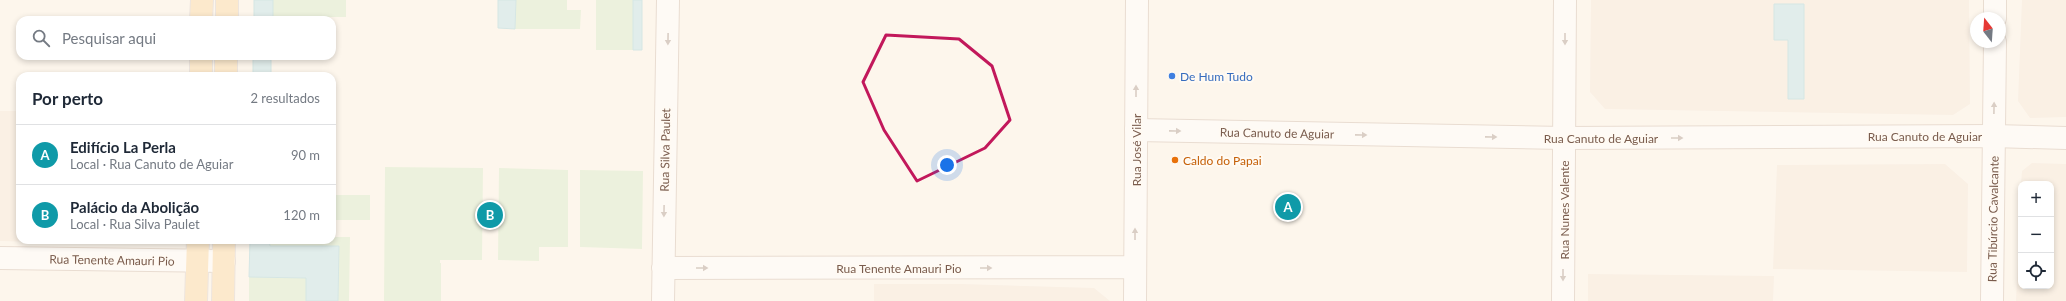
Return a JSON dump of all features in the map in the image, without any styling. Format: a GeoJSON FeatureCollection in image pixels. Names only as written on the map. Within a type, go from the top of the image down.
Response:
{"type":"FeatureCollection","features":[{"type":"Feature","properties":{"kind":"main road"},"geometry":{"type":"LineString","coordinates":[[202,0],[202,16]]}},
{"type":"Feature","properties":{"kind":"main road"},"geometry":{"type":"LineString","coordinates":[[227,0],[227,16]]}},
{"type":"Feature","properties":{"kind":"main road"},"geometry":{"type":"LineString","coordinates":[[200,72],[201,60]]}},
{"type":"Feature","properties":{"kind":"main road"},"geometry":{"type":"LineString","coordinates":[[226,60],[226,72]]}},
{"type":"Feature","properties":{"kind":"main road"},"geometry":{"type":"LineString","coordinates":[[196,301],[198,250]]}},
{"type":"Feature","properties":{"kind":"main road"},"geometry":{"type":"LineString","coordinates":[[223,301],[224,250]]}},
{"type":"Feature","properties":{"kind":"street","name":"Rua Silva Paulet"},"geometry":{"type":"LineString","coordinates":[[663,301],[668,0]]}},
{"type":"Feature","properties":{"kind":"street","name":"Rua José Vilar"},"geometry":{"type":"LineString","coordinates":[[1135,301],[1137,0]]}},
{"type":"Feature","properties":{"kind":"street","name":"Rua Nunes Valente"},"geometry":{"type":"LineString","coordinates":[[1563,301],[1565,0]]}},
{"type":"Feature","properties":{"kind":"street"},"geometry":{"type":"LineString","coordinates":[[1995,0],[1995,12]]}},
{"type":"Feature","properties":{"kind":"street","name":"Rua Tibúrcio Cavalcante"},"geometry":{"type":"LineString","coordinates":[[1992,301],[1995,48]]}},
{"type":"Feature","properties":{"kind":"street","name":"Rua Canuto de Aguiar"},"geometry":{"type":"LineString","coordinates":[[1136,130],[1564,138],[1994,136],[2066,138]]}},
{"type":"Feature","properties":{"kind":"street","name":"Rua Tenente Amauri Pio"},"geometry":{"type":"LineString","coordinates":[[0,258],[224,250]]}},
{"type":"Feature","properties":{"kind":"street","name":"Rua Tenente Amauri Pio"},"geometry":{"type":"LineString","coordinates":[[663,268],[1135,268]]}},
{"type":"Feature","properties":{"kind":"highlighted area"},"geometry":{"type":"Polygon","coordinates":[[[886,35],[959,39],[992,66],[1010,120],[985,148],[917,181],[884,130],[863,82],[886,35]]]}},
{"type":"Feature","properties":{"kind":"shaded area"},"geometry":{"type":"Polygon","coordinates":[[[1591,0],[1969,0],[1970,104],[1953,115],[1605,109],[1590,92],[1591,0]]]}},
{"type":"Feature","properties":{"kind":"shaded area"},"geometry":{"type":"Polygon","coordinates":[[[2022,0],[2066,0],[2066,117],[2030,118],[2018,101],[2022,0]]]}},
{"type":"Feature","properties":{"kind":"shaded area"},"geometry":{"type":"Polygon","coordinates":[[[0,111],[16,111],[16,241],[0,241],[0,111]]]}},
{"type":"Feature","properties":{"kind":"shaded area"},"geometry":{"type":"Polygon","coordinates":[[[2032,163],[2066,164],[2066,301],[2016,301],[2018,257],[2018,289],[2054,289],[2054,181],[2021,181],[2022,171],[2032,163]]]}},
{"type":"Feature","properties":{"kind":"shaded area"},"geometry":{"type":"Polygon","coordinates":[[[1945,164],[1968,184],[1967,272],[1773,269],[1777,165],[1945,164]]]}},
{"type":"Feature","properties":{"kind":"shaded area"},"geometry":{"type":"Polygon","coordinates":[[[1588,274],[1774,276],[1773,301],[1588,301],[1588,274]]]}},
{"type":"Feature","properties":{"kind":"shaded area"},"geometry":{"type":"Polygon","coordinates":[[[874,284],[962,284],[1094,288],[1110,301],[874,301],[874,284]]]}},
{"type":"Feature","properties":{"kind":"green space"},"geometry":{"type":"Polygon","coordinates":[[[273,0],[346,0],[346,17],[273,16],[273,0]]]}},
{"type":"Feature","properties":{"kind":"green space"},"geometry":{"type":"Polygon","coordinates":[[[516,0],[567,0],[567,10],[581,10],[580,29],[515,29],[516,0]]]}},
{"type":"Feature","properties":{"kind":"green space"},"geometry":{"type":"Polygon","coordinates":[[[596,0],[633,0],[633,50],[596,50],[596,0]]]}},
{"type":"Feature","properties":{"kind":"green space"},"geometry":{"type":"Polygon","coordinates":[[[385,167],[483,168],[482,260],[440,260],[441,301],[384,301],[385,167]]]}},
{"type":"Feature","properties":{"kind":"green space"},"geometry":{"type":"Polygon","coordinates":[[[499,168],[568,170],[568,247],[539,247],[539,261],[498,260],[499,168]]]}},
{"type":"Feature","properties":{"kind":"green space"},"geometry":{"type":"Polygon","coordinates":[[[580,170],[643,171],[642,249],[580,247],[580,170]]]}},
{"type":"Feature","properties":{"kind":"green space"},"geometry":{"type":"Polygon","coordinates":[[[336,195],[370,195],[370,220],[336,220],[336,195]]]}},
{"type":"Feature","properties":{"kind":"green space"},"geometry":{"type":"Polygon","coordinates":[[[336,237],[350,237],[349,301],[338,301],[339,246],[269,246],[269,244],[336,244],[336,237]]]}},
{"type":"Feature","properties":{"kind":"green space"},"geometry":{"type":"Polygon","coordinates":[[[249,277],[307,278],[306,301],[249,301],[249,277]]]}},
{"type":"Feature","properties":{"kind":"water"},"geometry":{"type":"Polygon","coordinates":[[[254,0],[273,0],[273,16],[254,16],[254,0]]]}},
{"type":"Feature","properties":{"kind":"water"},"geometry":{"type":"Polygon","coordinates":[[[498,0],[516,0],[515,29],[498,28],[498,0]]]}},
{"type":"Feature","properties":{"kind":"water"},"geometry":{"type":"Polygon","coordinates":[[[633,0],[642,0],[642,50],[633,50],[633,0]]]}},
{"type":"Feature","properties":{"kind":"water"},"geometry":{"type":"Polygon","coordinates":[[[1774,4],[1804,4],[1804,99],[1788,99],[1788,40],[1774,40],[1774,4]]]}},
{"type":"Feature","properties":{"kind":"water"},"geometry":{"type":"Polygon","coordinates":[[[253,60],[271,60],[271,72],[253,72],[253,60]]]}},
{"type":"Feature","properties":{"kind":"water"},"geometry":{"type":"Polygon","coordinates":[[[250,244],[270,244],[270,246],[339,246],[338,301],[306,301],[306,278],[249,277],[250,244]]]}},
{"type":"Feature","properties":{"kind":"place","name":"De Hum Tudo"},"geometry":{"type":"Point","coordinates":[1172,76]}},
{"type":"Feature","properties":{"kind":"place","name":"Caldo do Papai"},"geometry":{"type":"Point","coordinates":[1175,160]}},
{"type":"Feature","properties":{"kind":"place","name":"Edifício La Perla"},"geometry":{"type":"Point","coordinates":[1288,207]}},
{"type":"Feature","properties":{"kind":"place","name":"Palácio da Abolição"},"geometry":{"type":"Point","coordinates":[490,215]}}]}
